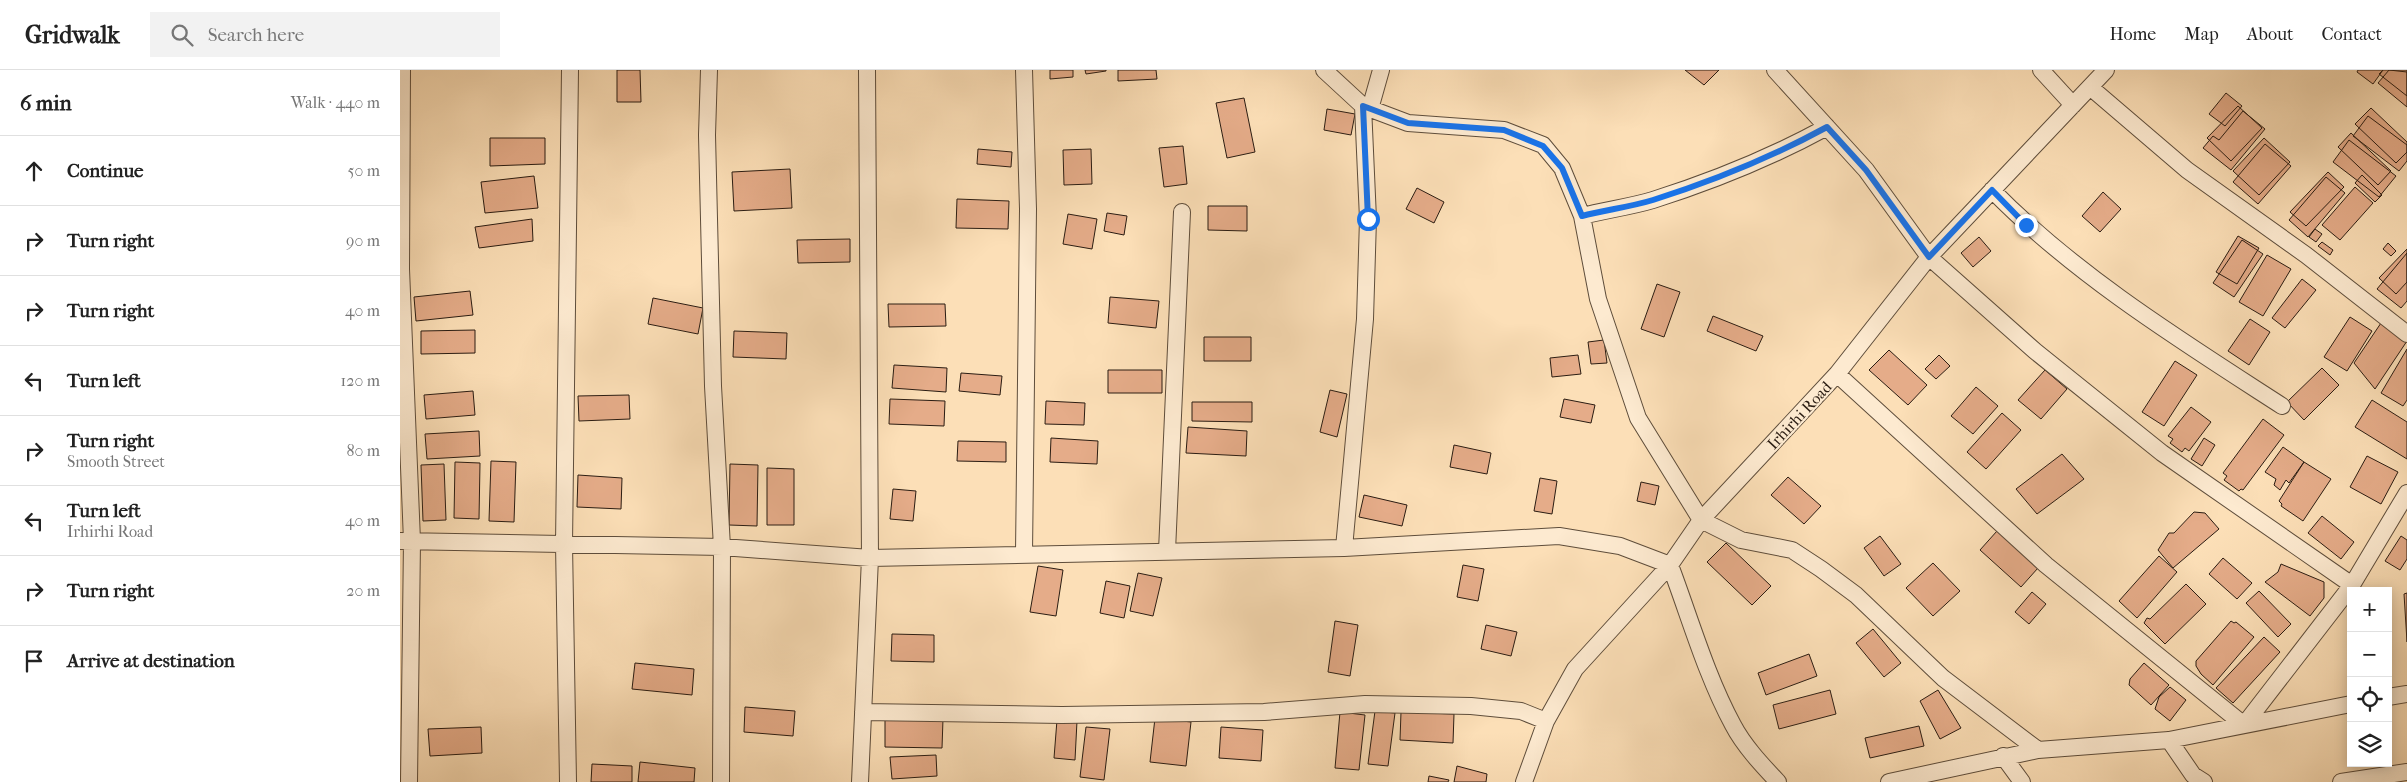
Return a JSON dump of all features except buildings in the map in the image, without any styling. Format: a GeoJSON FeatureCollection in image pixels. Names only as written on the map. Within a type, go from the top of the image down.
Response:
{"type":"FeatureCollection","features":[{"type":"Feature","properties":{"kind":"street"},"geometry":{"type":"LineString","coordinates":[[402,70],[401,269],[409,782]]}},
{"type":"Feature","properties":{"kind":"street"},"geometry":{"type":"LineString","coordinates":[[568,782],[564,544],[570,70]]}},
{"type":"Feature","properties":{"kind":"street"},"geometry":{"type":"LineString","coordinates":[[709,70],[707,135],[713,386],[722,547],[721,782]]}},
{"type":"Feature","properties":{"kind":"street"},"geometry":{"type":"LineString","coordinates":[[860,782],[870,558],[867,70]]}},
{"type":"Feature","properties":{"kind":"street"},"geometry":{"type":"LineString","coordinates":[[1024,70],[1028,208],[1024,553]]}},
{"type":"Feature","properties":{"kind":"street"},"geometry":{"type":"LineString","coordinates":[[1324,70],[1366,107],[1408,123],[1504,130],[1543,146],[1562,168],[1582,216],[1598,299],[1638,418],[1701,520],[1741,540],[1792,550],[1856,596],[1943,678],[2038,750]]}},
{"type":"Feature","properties":{"kind":"street"},"geometry":{"type":"LineString","coordinates":[[1344,548],[1365,319],[1368,219],[1366,107],[1381,70]]}},
{"type":"Feature","properties":{"kind":"street"},"geometry":{"type":"LineString","coordinates":[[1775,70],[1866,170],[1929,257],[2035,351],[2162,453],[2352,585]]}},
{"type":"Feature","properties":{"kind":"street"},"geometry":{"type":"LineString","coordinates":[[2041,70],[2073,105]]}},
{"type":"Feature","properties":{"kind":"street","name":"Irhirhi Road"},"geometry":{"type":"LineString","coordinates":[[1524,782],[1546,722],[1575,669],[1670,565],[1701,520],[1837,374],[1929,257],[2106,70]]}},
{"type":"Feature","properties":{"kind":"street"},"geometry":{"type":"LineString","coordinates":[[2090,87],[2187,170],[2306,255],[2407,334]]}},
{"type":"Feature","properties":{"kind":"street"},"geometry":{"type":"LineString","coordinates":[[1582,216],[1652,200],[1736,170],[1794,145],[1827,127]]}},
{"type":"Feature","properties":{"kind":"street"},"geometry":{"type":"LineString","coordinates":[[1992,190],[2026,225],[2054,249],[2202,354],[2282,406]]}},
{"type":"Feature","properties":{"kind":"street"},"geometry":{"type":"LineString","coordinates":[[1167,551],[1182,212]]}},
{"type":"Feature","properties":{"kind":"street"},"geometry":{"type":"LineString","coordinates":[[1837,374],[2046,565],[2244,725]]}},
{"type":"Feature","properties":{"kind":"street"},"geometry":{"type":"LineString","coordinates":[[2244,725],[2352,585],[2407,493]]}},
{"type":"Feature","properties":{"kind":"street"},"geometry":{"type":"LineString","coordinates":[[406,541],[722,547],[870,558],[1024,553],[1344,548],[1559,536],[1620,546],[1670,565],[1716,690],[1734,727],[1763,766],[1778,782]]}},
{"type":"Feature","properties":{"kind":"street"},"geometry":{"type":"LineString","coordinates":[[2392,696],[2407,694]]}},
{"type":"Feature","properties":{"kind":"street"},"geometry":{"type":"LineString","coordinates":[[863,712],[1071,715],[1264,712],[1365,704],[1470,706],[1513,710],[1521,711],[1546,722]]}},
{"type":"Feature","properties":{"kind":"street"},"geometry":{"type":"LineString","coordinates":[[1889,782],[2038,750],[2169,740],[2347,705]]}},
{"type":"Feature","properties":{"kind":"street"},"geometry":{"type":"LineString","coordinates":[[2169,740],[2192,775],[2204,782]]}},
{"type":"Feature","properties":{"kind":"street"},"geometry":{"type":"LineString","coordinates":[[2003,756],[2022,782]]}},
{"type":"Feature","properties":{"kind":"street"},"geometry":{"type":"LineString","coordinates":[[2341,782],[2407,772]]}},
{"type":"Feature","properties":{"kind":"route"},"geometry":{"type":"LineString","coordinates":[[1368,219],[1363,106],[1408,123],[1452,128],[1504,130],[1543,146],[1562,168],[1582,216],[1652,200],[1736,170],[1794,145],[1827,127],[1866,170],[1929,257],[1992,190],[2026,225]]}}]}
